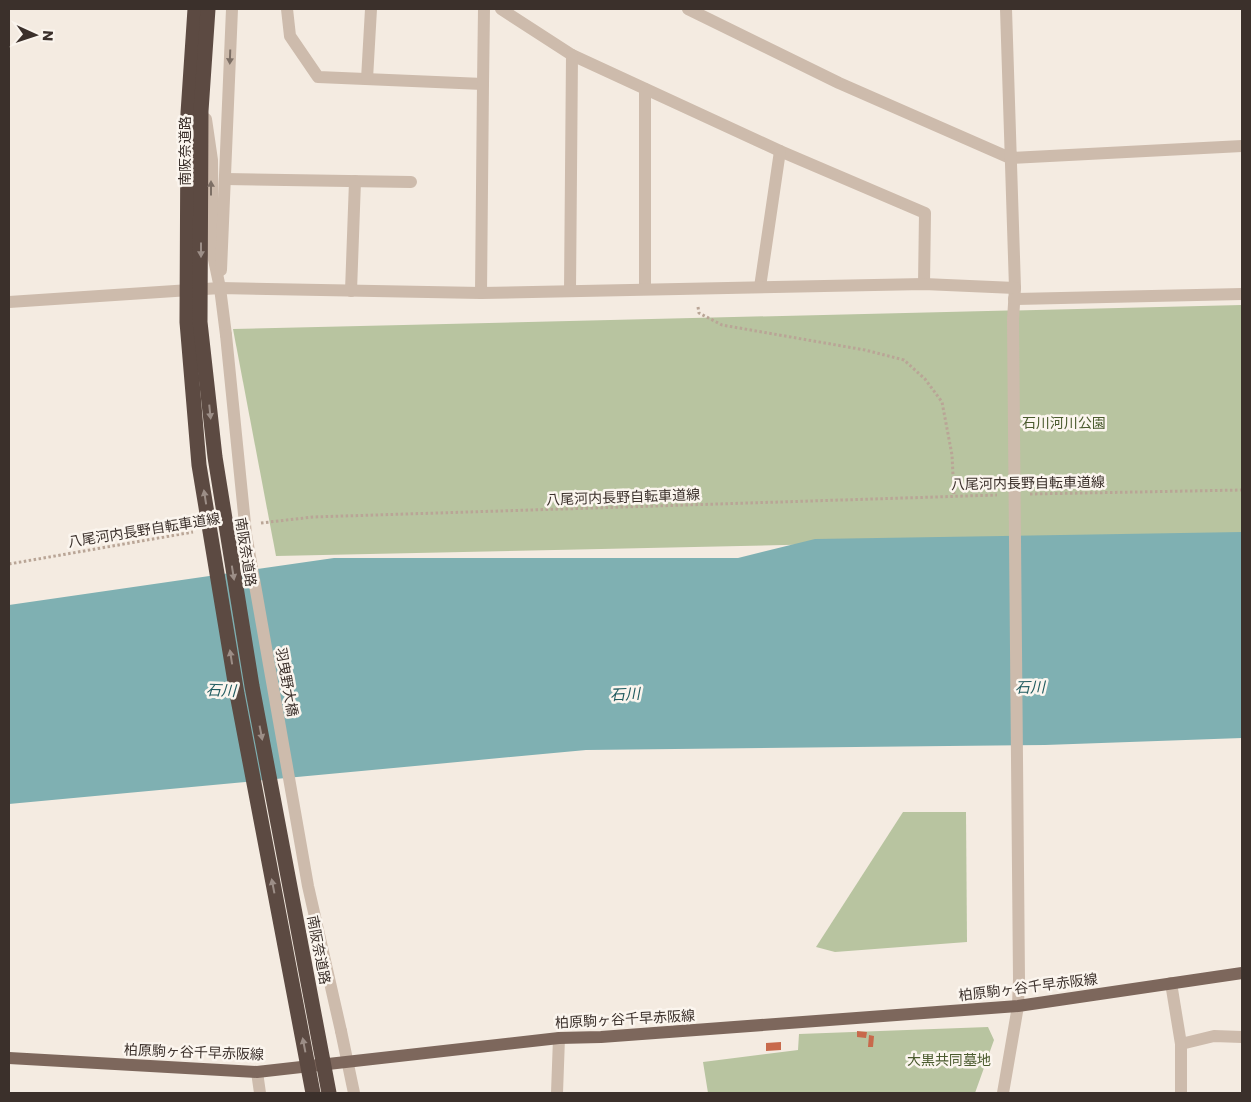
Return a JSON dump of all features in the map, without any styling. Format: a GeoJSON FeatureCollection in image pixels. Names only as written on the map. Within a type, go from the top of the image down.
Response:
{"type":"FeatureCollection","features":[{"type":"Feature","properties":{"kind":"highway","name":"南阪奈道路"},"geometry":{"type":"LineString","coordinates":[[194,9],[188,113],[187,322],[199,466],[237,694],[312,1093]]}},
{"type":"Feature","properties":{"kind":"highway","name":"南阪奈道路"},"geometry":{"type":"LineString","coordinates":[[208,9],[201,111],[200,322],[214,448],[252,686],[329,1093]]}},
{"type":"Feature","properties":{"kind":"main road","name":"柏原駒ヶ谷千早赤阪線"},"geometry":{"type":"LineString","coordinates":[[9,1058],[257,1072],[559,1038],[601,1037],[1018,1006],[1242,973]]}},
{"type":"Feature","properties":{"kind":"street"},"geometry":{"type":"LineString","coordinates":[[194,9],[212,160],[213,255],[220,288]]}},
{"type":"Feature","properties":{"kind":"street"},"geometry":{"type":"LineString","coordinates":[[220,288],[232,9]]}},
{"type":"Feature","properties":{"kind":"street"},"geometry":{"type":"LineString","coordinates":[[287,9],[290,36],[318,77],[483,84]]}},
{"type":"Feature","properties":{"kind":"street"},"geometry":{"type":"LineString","coordinates":[[367,79],[371,9]]}},
{"type":"Feature","properties":{"kind":"street"},"geometry":{"type":"LineString","coordinates":[[481,294],[484,9]]}},
{"type":"Feature","properties":{"kind":"street"},"geometry":{"type":"LineString","coordinates":[[501,9],[572,54],[780,151],[925,213],[924,284]]}},
{"type":"Feature","properties":{"kind":"street"},"geometry":{"type":"LineString","coordinates":[[688,9],[839,83],[1010,158],[1242,146]]}},
{"type":"Feature","properties":{"kind":"street"},"geometry":{"type":"LineString","coordinates":[[1003,1093],[1018,1006],[1019,979],[1014,294],[1006,9]]}},
{"type":"Feature","properties":{"kind":"street"},"geometry":{"type":"LineString","coordinates":[[570,291],[572,54]]}},
{"type":"Feature","properties":{"kind":"street"},"geometry":{"type":"LineString","coordinates":[[645,89],[645,289]]}},
{"type":"Feature","properties":{"kind":"street"},"geometry":{"type":"LineString","coordinates":[[760,286],[780,151]]}},
{"type":"Feature","properties":{"kind":"street"},"geometry":{"type":"LineString","coordinates":[[225,179],[411,182]]}},
{"type":"Feature","properties":{"kind":"street"},"geometry":{"type":"LineString","coordinates":[[351,291],[355,181]]}},
{"type":"Feature","properties":{"kind":"street"},"geometry":{"type":"LineString","coordinates":[[9,302],[220,288],[481,294],[760,286],[924,284],[1014,294],[1242,294]]}},
{"type":"Feature","properties":{"kind":"street","name":"羽曳野大橋"},"geometry":{"type":"LineString","coordinates":[[220,288],[246,534],[308,886],[354,1093]]}},
{"type":"Feature","properties":{"kind":"street"},"geometry":{"type":"LineString","coordinates":[[1171,982],[1181,1044],[1181,1093]]}},
{"type":"Feature","properties":{"kind":"street"},"geometry":{"type":"LineString","coordinates":[[1181,1044],[1214,1036],[1242,1037]]}},
{"type":"Feature","properties":{"kind":"street"},"geometry":{"type":"LineString","coordinates":[[557,1093],[559,1038]]}},
{"type":"Feature","properties":{"kind":"street"},"geometry":{"type":"LineString","coordinates":[[257,1072],[260,1093]]}},
{"type":"Feature","properties":{"kind":"path"},"geometry":{"type":"LineString","coordinates":[[696,288],[699,313],[722,325],[865,350],[904,360],[925,379],[942,402],[952,455],[954,496]]}},
{"type":"Feature","properties":{"kind":"path","name":"八尾河内長野自転車道線"},"geometry":{"type":"LineString","coordinates":[[1024,494],[1242,490]]}},
{"type":"Feature","properties":{"kind":"path","name":"八尾河内長野自転車道線"},"geometry":{"type":"LineString","coordinates":[[255,524],[313,517],[1004,495]]}},
{"type":"Feature","properties":{"kind":"path","name":"八尾河内長野自転車道線"},"geometry":{"type":"LineString","coordinates":[[9,564],[197,531]]}},
{"type":"Feature","properties":{"kind":"green space","name":"石川河川公園"},"geometry":{"type":"Polygon","coordinates":[[[1242,305],[1242,535],[276,556],[233,329],[1242,305]]]}},
{"type":"Feature","properties":{"kind":"green space"},"geometry":{"type":"Polygon","coordinates":[[[903,812],[966,812],[967,942],[835,952],[816,947],[903,812]]]}},
{"type":"Feature","properties":{"kind":"green space","name":"大黒共同墓地"},"geometry":{"type":"Polygon","coordinates":[[[988,1027],[994,1040],[975,1093],[708,1093],[703,1062],[798,1050],[799,1034],[988,1027]]]}},
{"type":"Feature","properties":{"kind":"water","name":"石川"},"geometry":{"type":"Polygon","coordinates":[[[1242,532],[1242,738],[1045,745],[586,750],[9,804],[9,605],[334,558],[738,558],[815,539],[1242,532]]]}},
{"type":"Feature","properties":{"kind":"building"},"geometry":{"type":"Polygon","coordinates":[[[857,1031],[867,1032],[866,1038],[857,1037],[857,1031]]]}},
{"type":"Feature","properties":{"kind":"building"},"geometry":{"type":"Polygon","coordinates":[[[869,1035],[874,1036],[873,1047],[868,1047],[869,1035]]]}},
{"type":"Feature","properties":{"kind":"building"},"geometry":{"type":"Polygon","coordinates":[[[781,1042],[781,1050],[766,1051],[766,1043],[781,1042]]]}}]}
